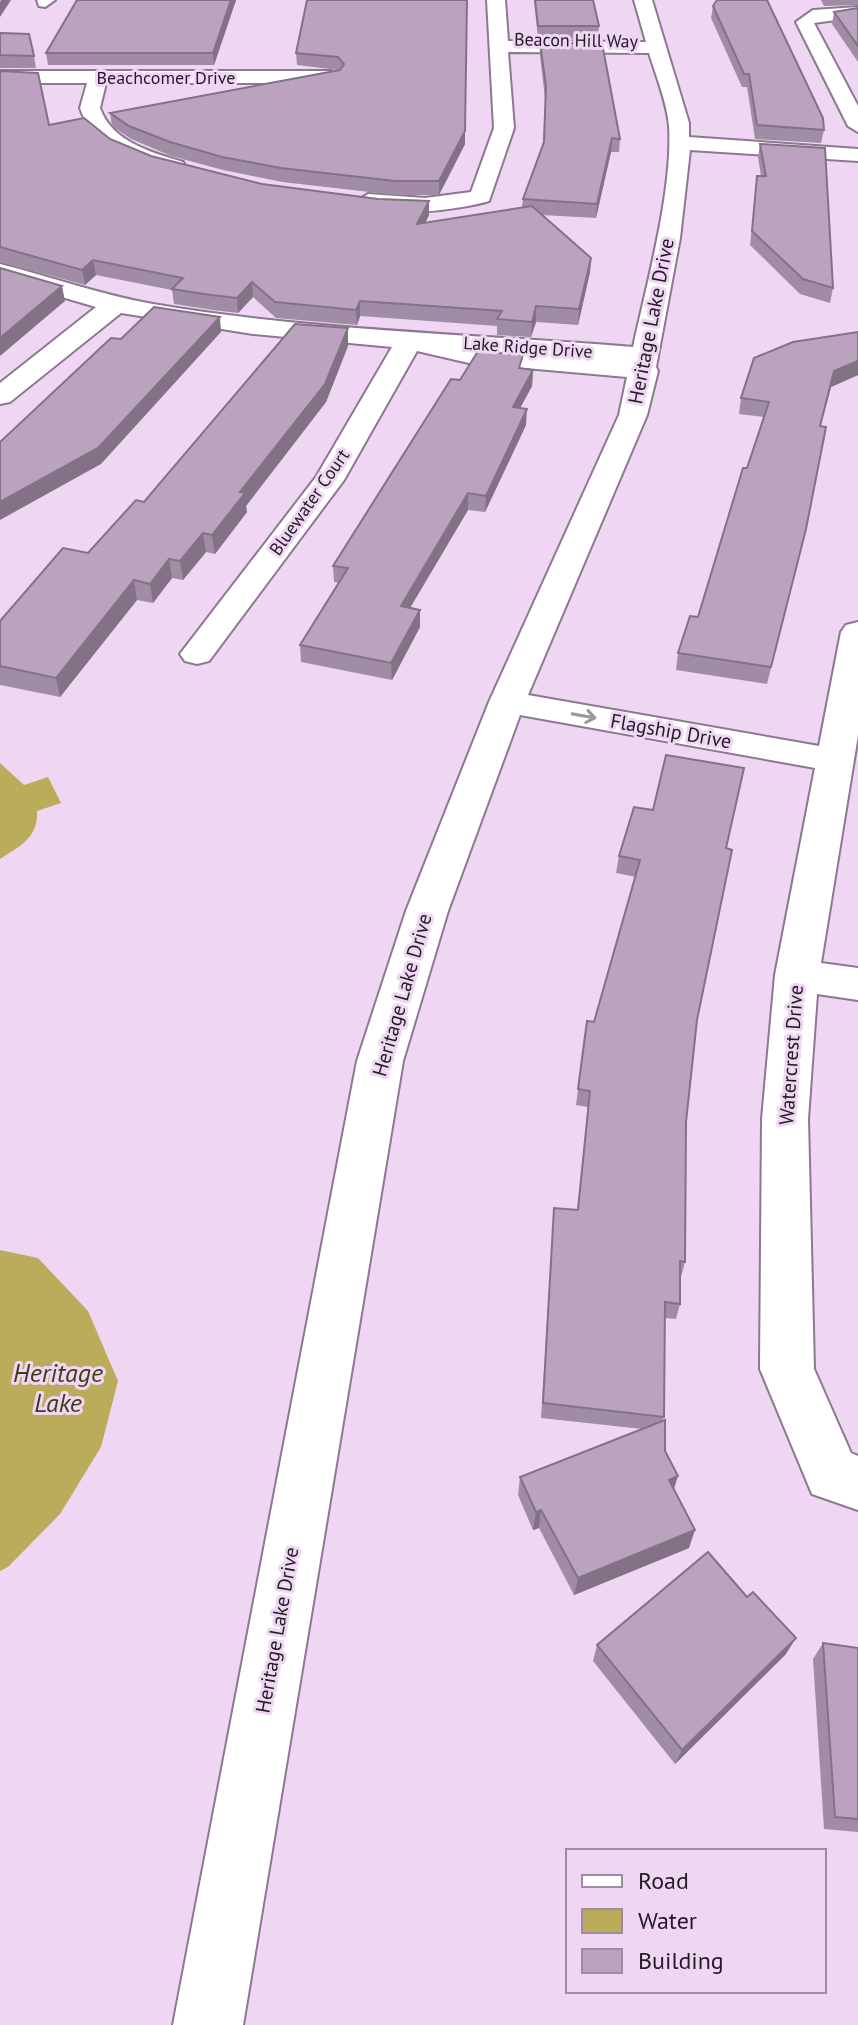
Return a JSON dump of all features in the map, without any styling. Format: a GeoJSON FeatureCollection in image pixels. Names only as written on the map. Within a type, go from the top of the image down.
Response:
{"type":"FeatureCollection","features":[{"type":"Feature","properties":{"kind":"street"},"geometry":{"type":"LineString","coordinates":[[340,199],[419,206],[460,204],[481,196],[504,128],[496,0]]}},
{"type":"Feature","properties":{"kind":"street","name":"Heritage Lake Drive"},"geometry":{"type":"LineString","coordinates":[[208,2025],[380,1061],[427,911],[512,690],[633,415],[646,364],[679,147],[679,123],[643,0]]}},
{"type":"Feature","properties":{"kind":"street"},"geometry":{"type":"LineString","coordinates":[[858,12],[813,15],[805,22],[858,126]]}},
{"type":"Feature","properties":{"kind":"street","name":"Beacon Hill Way"},"geometry":{"type":"LineString","coordinates":[[498,43],[655,45]]}},
{"type":"Feature","properties":{"kind":"street","name":"Beachcomer Drive"},"geometry":{"type":"LineString","coordinates":[[0,77],[331,77]]}},
{"type":"Feature","properties":{"kind":"street"},"geometry":{"type":"LineString","coordinates":[[99,77],[89,105],[98,129],[142,156],[199,175]]}},
{"type":"Feature","properties":{"kind":"street"},"geometry":{"type":"LineString","coordinates":[[834,78],[858,78]]}},
{"type":"Feature","properties":{"kind":"street"},"geometry":{"type":"LineString","coordinates":[[679,147],[821,159],[858,156]]}},
{"type":"Feature","properties":{"kind":"street","name":"Lake Ridge Drive"},"geometry":{"type":"LineString","coordinates":[[0,271],[115,305],[233,325],[409,341],[473,342],[646,364]]}},
{"type":"Feature","properties":{"kind":"street"},"geometry":{"type":"LineString","coordinates":[[0,396],[115,305]]}},
{"type":"Feature","properties":{"kind":"street","name":"Bluewater Court"},"geometry":{"type":"LineString","coordinates":[[197,654],[329,480],[409,341]]}},
{"type":"Feature","properties":{"kind":"street","name":"Watercrest Drive"},"geometry":{"type":"LineString","coordinates":[[845,1479],[787,1369],[785,1119],[797,975],[858,632]]}},
{"type":"Feature","properties":{"kind":"street","name":"Flagship Drive"},"geometry":{"type":"LineString","coordinates":[[512,690],[836,748]]}},
{"type":"Feature","properties":{"kind":"street"},"geometry":{"type":"LineString","coordinates":[[797,975],[858,984]]}},
{"type":"Feature","properties":{"kind":"water"},"geometry":{"type":"Polygon","coordinates":[[[0,763],[24,785],[48,777],[61,803],[37,811],[31,834],[0,859],[0,763]]]}},
{"type":"Feature","properties":{"kind":"water","name":"Heritage Lake"},"geometry":{"type":"Polygon","coordinates":[[[0,1250],[38,1258],[88,1311],[118,1381],[101,1447],[60,1514],[8,1567],[0,1571],[0,1250]]]}},
{"type":"Feature","properties":{"kind":"building"},"geometry":{"type":"Polygon","coordinates":[[[77,0],[231,0],[213,53],[46,53],[77,0]]]}},
{"type":"Feature","properties":{"kind":"building"},"geometry":{"type":"Polygon","coordinates":[[[307,0],[467,0],[465,131],[439,181],[395,181],[281,168],[222,157],[129,126],[110,113],[340,70],[344,64],[338,57],[296,53],[307,0]]]}},
{"type":"Feature","properties":{"kind":"building"},"geometry":{"type":"Polygon","coordinates":[[[535,0],[593,0],[599,26],[538,26],[535,0]]]}},
{"type":"Feature","properties":{"kind":"building"},"geometry":{"type":"Polygon","coordinates":[[[717,0],[767,0],[823,118],[824,130],[757,125],[749,74],[744,74],[713,6],[717,0]]]}},
{"type":"Feature","properties":{"kind":"building"},"geometry":{"type":"Polygon","coordinates":[[[858,8],[858,46],[834,12],[858,8]]]}},
{"type":"Feature","properties":{"kind":"building"},"geometry":{"type":"Polygon","coordinates":[[[0,33],[29,34],[34,56],[0,55],[0,33]]]}},
{"type":"Feature","properties":{"kind":"building"},"geometry":{"type":"Polygon","coordinates":[[[540,43],[602,43],[620,139],[612,138],[597,204],[523,199],[544,142],[546,86],[540,43]]]}},
{"type":"Feature","properties":{"kind":"building"},"geometry":{"type":"Polygon","coordinates":[[[0,71],[38,73],[49,125],[84,118],[110,139],[151,156],[262,184],[378,199],[429,201],[417,224],[532,206],[591,258],[579,309],[536,306],[532,322],[497,319],[502,311],[360,301],[356,310],[275,302],[252,282],[237,298],[172,289],[183,278],[93,260],[82,270],[0,247],[0,71]]]}},
{"type":"Feature","properties":{"kind":"building"},"geometry":{"type":"Polygon","coordinates":[[[760,144],[825,148],[833,288],[803,279],[752,231],[757,176],[766,176],[760,144]]]}},
{"type":"Feature","properties":{"kind":"building"},"geometry":{"type":"Polygon","coordinates":[[[0,268],[62,286],[0,338],[0,268]]]}},
{"type":"Feature","properties":{"kind":"building"},"geometry":{"type":"Polygon","coordinates":[[[154,307],[220,317],[98,448],[0,502],[0,442],[111,338],[121,339],[154,307]]]}},
{"type":"Feature","properties":{"kind":"building"},"geometry":{"type":"Polygon","coordinates":[[[295,324],[348,328],[325,384],[240,492],[245,493],[212,535],[203,533],[180,561],[169,559],[150,584],[134,580],[56,678],[0,666],[0,621],[63,548],[88,553],[136,500],[144,502],[295,324]]]}},
{"type":"Feature","properties":{"kind":"building"},"geometry":{"type":"Polygon","coordinates":[[[858,332],[858,361],[834,371],[820,426],[826,427],[806,529],[771,667],[678,653],[690,616],[698,617],[743,468],[747,468],[769,402],[741,398],[754,358],[793,342],[858,332]]]}},
{"type":"Feature","properties":{"kind":"building"},"geometry":{"type":"Polygon","coordinates":[[[478,351],[523,355],[519,368],[533,370],[513,407],[527,409],[486,496],[468,493],[401,606],[420,610],[391,663],[300,645],[348,568],[333,566],[451,379],[460,380],[478,351]]]}},
{"type":"Feature","properties":{"kind":"building"},"geometry":{"type":"Polygon","coordinates":[[[666,755],[744,768],[726,848],[732,850],[697,1020],[686,1122],[685,1262],[680,1261],[680,1304],[665,1302],[664,1417],[543,1403],[554,1208],[578,1210],[590,1091],[578,1089],[587,1021],[594,1022],[640,860],[619,856],[634,807],[653,810],[666,755]]]}},
{"type":"Feature","properties":{"kind":"building"},"geometry":{"type":"Polygon","coordinates":[[[665,1420],[665,1451],[678,1476],[669,1480],[695,1530],[578,1578],[541,1510],[536,1512],[520,1477],[665,1420]]]}},
{"type":"Feature","properties":{"kind":"building"},"geometry":{"type":"Polygon","coordinates":[[[708,1552],[747,1597],[753,1592],[796,1638],[682,1750],[597,1645],[708,1552]]]}},
{"type":"Feature","properties":{"kind":"building"},"geometry":{"type":"Polygon","coordinates":[[[823,1643],[858,1648],[858,1819],[835,1817],[823,1643]]]}}]}
